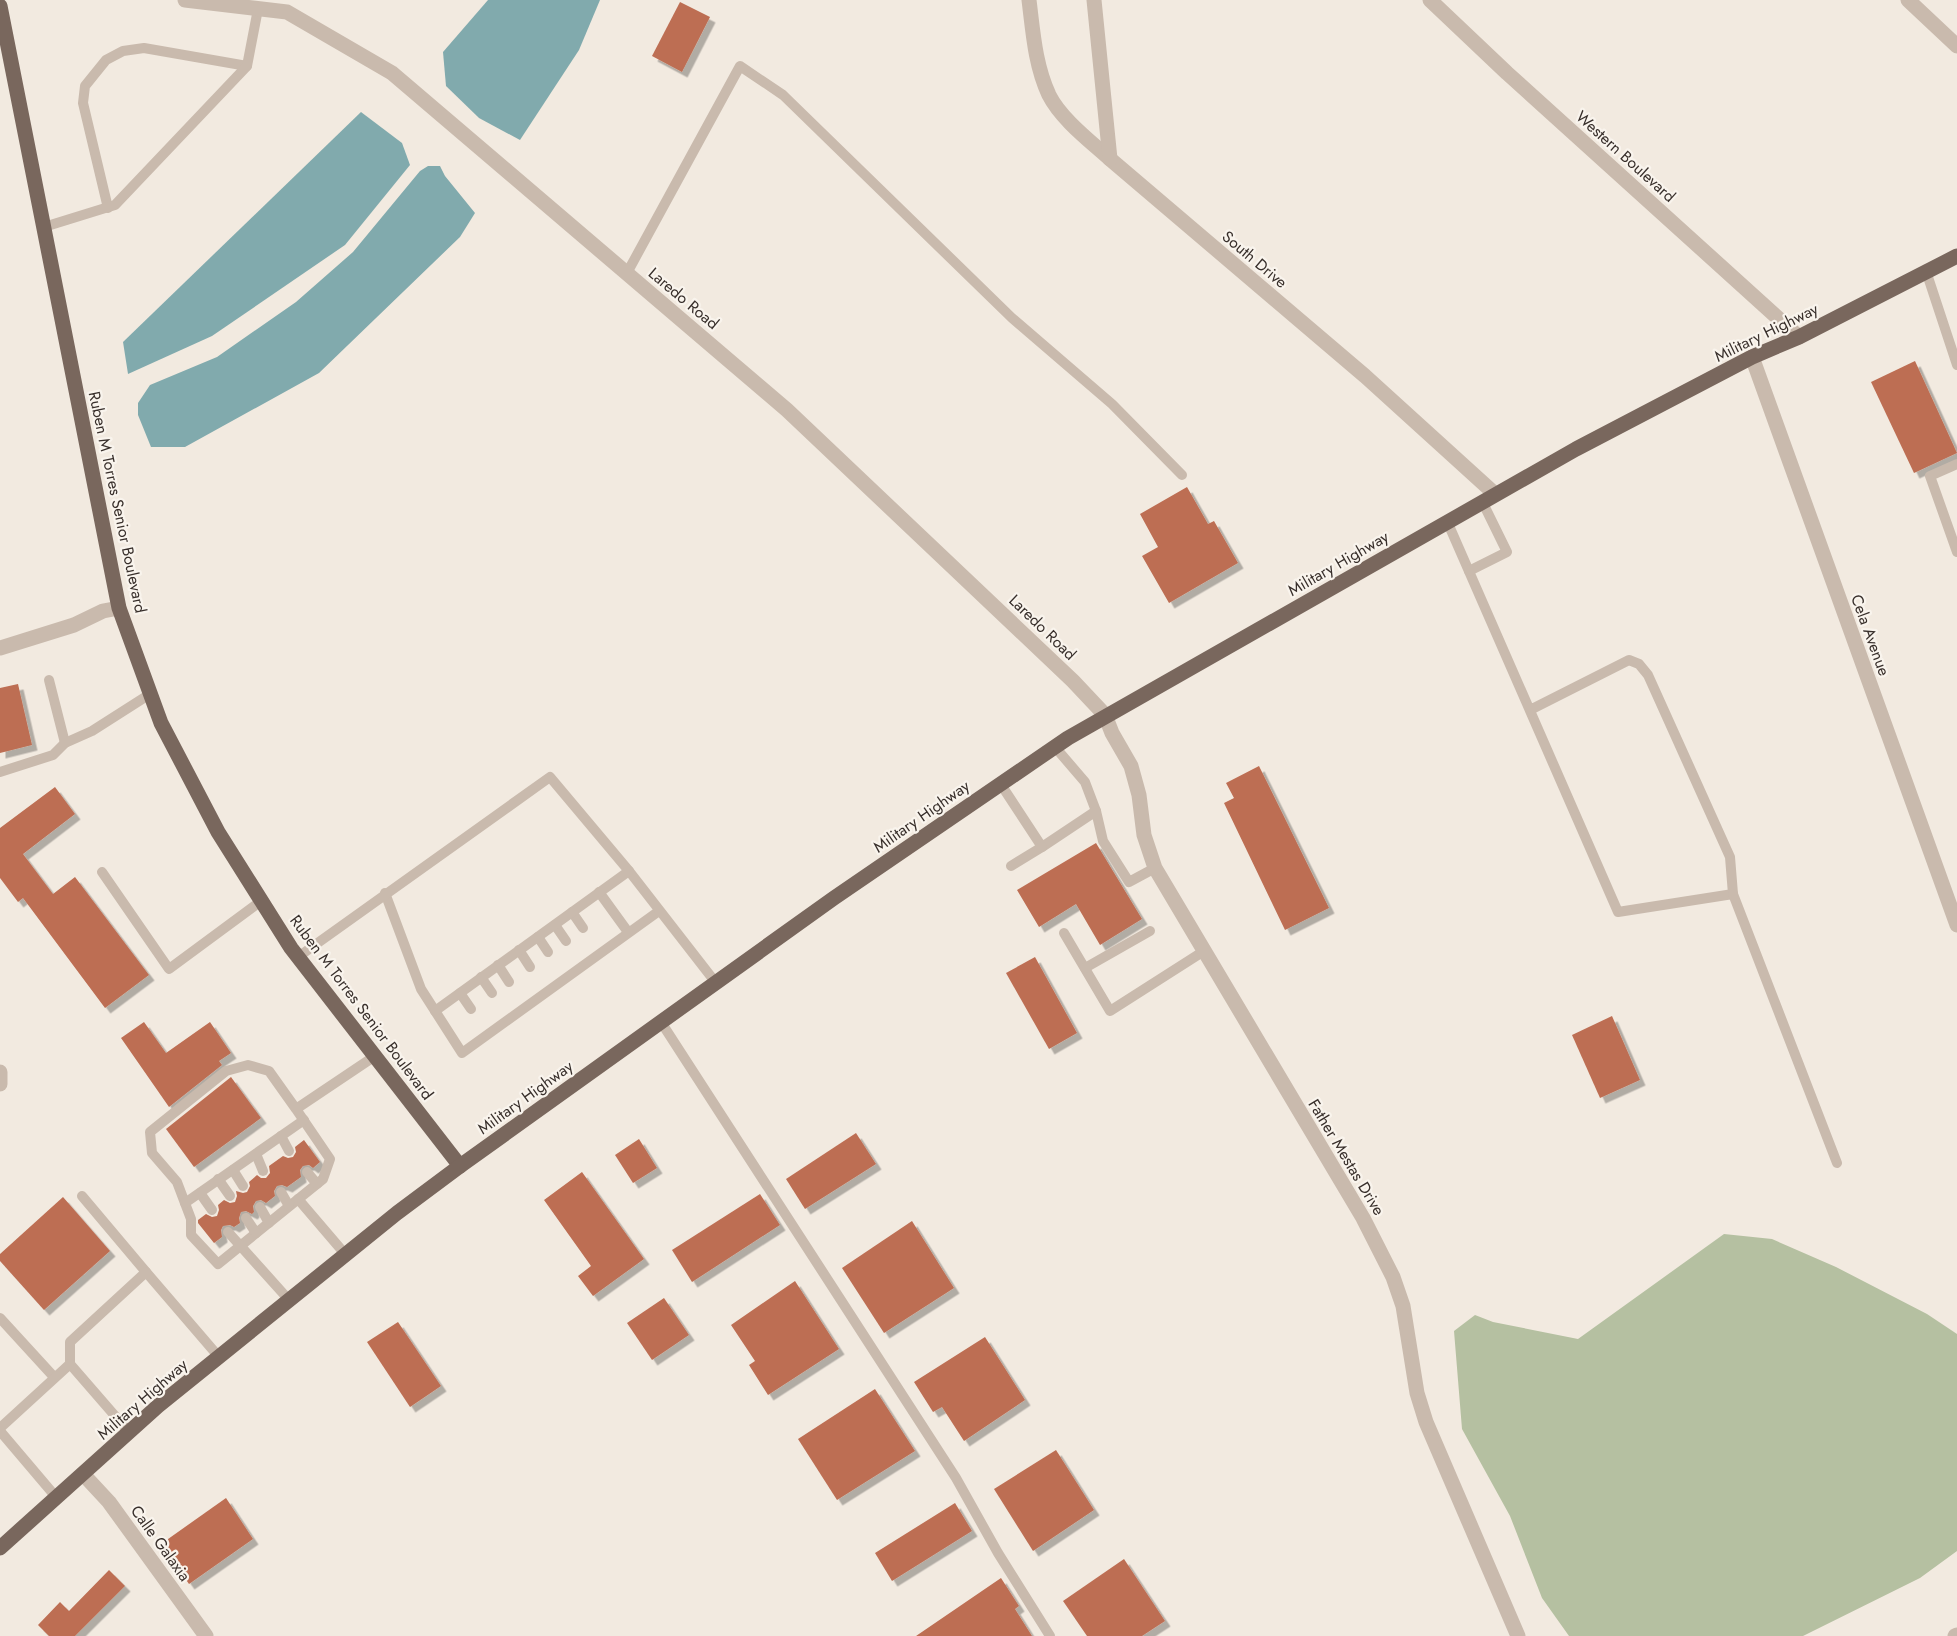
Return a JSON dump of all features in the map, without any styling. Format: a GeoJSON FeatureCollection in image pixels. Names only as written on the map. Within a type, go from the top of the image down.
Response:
{"type":"FeatureCollection","features":[{"type":"Feature","properties":{"kind":"main road","name":"Ruben M Torres Senior Boulevard"},"geometry":{"type":"LineString","coordinates":[[0,6],[119,608],[161,723],[218,832],[298,957],[460,1166]]}},
{"type":"Feature","properties":{"kind":"main road","name":"Military Highway"},"geometry":{"type":"LineString","coordinates":[[0,1548],[129,1432],[219,1356],[345,1254],[460,1166],[1000,783],[1106,715],[1576,449],[1752,357],[1799,336],[1957,255]]}},
{"type":"Feature","properties":{"kind":"street","name":"Laredo Road"},"geometry":{"type":"LineString","coordinates":[[185,0],[287,12],[393,73],[787,410],[1106,715]]}},
{"type":"Feature","properties":{"kind":"street","name":"South Drive"},"geometry":{"type":"LineString","coordinates":[[1029,0],[1036,56],[1050,96],[1071,123],[1110,159],[1365,376],[1489,498]]}},
{"type":"Feature","properties":{"kind":"street"},"geometry":{"type":"LineString","coordinates":[[1094,0],[1110,159]]}},
{"type":"Feature","properties":{"kind":"street","name":"Western Boulevard"},"geometry":{"type":"LineString","coordinates":[[1430,0],[1507,73],[1799,336]]}},
{"type":"Feature","properties":{"kind":"street"},"geometry":{"type":"LineString","coordinates":[[1908,0],[1957,46]]}},
{"type":"Feature","properties":{"kind":"street","name":"Cela Avenue"},"geometry":{"type":"LineString","coordinates":[[1752,357],[1957,925]]}},
{"type":"Feature","properties":{"kind":"street"},"geometry":{"type":"LineString","coordinates":[[0,648],[74,625],[103,611],[119,608]]}},
{"type":"Feature","properties":{"kind":"street","name":"Father Mestas Drive"},"geometry":{"type":"LineString","coordinates":[[1106,715],[1112,733],[1131,766],[1139,795],[1144,835],[1155,868],[1363,1218],[1393,1277],[1403,1306],[1417,1393],[1426,1422],[1518,1636]]}},
{"type":"Feature","properties":{"kind":"street"},"geometry":{"type":"LineString","coordinates":[[0,1072],[0,1084]]}},
{"type":"Feature","properties":{"kind":"street","name":"Calle Galaxia"},"geometry":{"type":"LineString","coordinates":[[83,1474],[109,1502],[206,1636]]}},
{"type":"Feature","properties":{"kind":"lane"},"geometry":{"type":"LineString","coordinates":[[44,227],[115,206],[247,66],[258,9]]}},
{"type":"Feature","properties":{"kind":"lane"},"geometry":{"type":"LineString","coordinates":[[108,208],[83,103],[85,86],[106,60],[123,51],[144,48],[247,66]]}},
{"type":"Feature","properties":{"kind":"lane"},"geometry":{"type":"LineString","coordinates":[[627,273],[740,66],[783,95],[1012,318],[1112,404],[1182,475]]}},
{"type":"Feature","properties":{"kind":"lane"},"geometry":{"type":"LineString","coordinates":[[1926,271],[1957,365]]}},
{"type":"Feature","properties":{"kind":"lane"},"geometry":{"type":"LineString","coordinates":[[1957,464],[1930,476],[1957,552]]}},
{"type":"Feature","properties":{"kind":"lane"},"geometry":{"type":"LineString","coordinates":[[1469,571],[1507,552],[1489,498]]}},
{"type":"Feature","properties":{"kind":"lane"},"geometry":{"type":"LineString","coordinates":[[1447,521],[1618,912],[1733,894]]}},
{"type":"Feature","properties":{"kind":"lane"},"geometry":{"type":"LineString","coordinates":[[1530,710],[1629,660],[1639,664],[1648,675],[1730,857],[1733,894],[1838,1163]]}},
{"type":"Feature","properties":{"kind":"lane"},"geometry":{"type":"LineString","coordinates":[[49,680],[65,742]]}},
{"type":"Feature","properties":{"kind":"lane"},"geometry":{"type":"LineString","coordinates":[[0,771],[53,755],[65,742],[92,731],[150,694]]}},
{"type":"Feature","properties":{"kind":"lane"},"geometry":{"type":"LineString","coordinates":[[1055,747],[1085,782],[1096,811],[1103,841],[1129,882],[1155,868]]}},
{"type":"Feature","properties":{"kind":"lane"},"geometry":{"type":"LineString","coordinates":[[298,957],[550,777],[629,871],[716,983]]}},
{"type":"Feature","properties":{"kind":"lane"},"geometry":{"type":"LineString","coordinates":[[1000,783],[1042,846]]}},
{"type":"Feature","properties":{"kind":"lane"},"geometry":{"type":"LineString","coordinates":[[1011,866],[1096,811]]}},
{"type":"Feature","properties":{"kind":"lane"},"geometry":{"type":"LineString","coordinates":[[435,1011],[629,871]]}},
{"type":"Feature","properties":{"kind":"lane"},"geometry":{"type":"LineString","coordinates":[[102,873],[169,969],[261,901]]}},
{"type":"Feature","properties":{"kind":"lane"},"geometry":{"type":"LineString","coordinates":[[599,892],[628,932]]}},
{"type":"Feature","properties":{"kind":"lane"},"geometry":{"type":"LineString","coordinates":[[385,893],[421,989],[462,1053],[485,1029],[580,960],[659,911]]}},
{"type":"Feature","properties":{"kind":"lane"},"geometry":{"type":"LineString","coordinates":[[572,912],[583,928]]}},
{"type":"Feature","properties":{"kind":"lane"},"geometry":{"type":"LineString","coordinates":[[555,925],[566,941]]}},
{"type":"Feature","properties":{"kind":"lane"},"geometry":{"type":"LineString","coordinates":[[1085,968],[1149,931]]}},
{"type":"Feature","properties":{"kind":"lane"},"geometry":{"type":"LineString","coordinates":[[1064,933],[1110,1011],[1204,951]]}},
{"type":"Feature","properties":{"kind":"lane"},"geometry":{"type":"LineString","coordinates":[[538,937],[548,952]]}},
{"type":"Feature","properties":{"kind":"lane"},"geometry":{"type":"LineString","coordinates":[[519,950],[530,967]]}},
{"type":"Feature","properties":{"kind":"lane"},"geometry":{"type":"LineString","coordinates":[[498,965],[509,982]]}},
{"type":"Feature","properties":{"kind":"lane"},"geometry":{"type":"LineString","coordinates":[[482,977],[492,993]]}},
{"type":"Feature","properties":{"kind":"lane"},"geometry":{"type":"LineString","coordinates":[[460,993],[471,1009]]}},
{"type":"Feature","properties":{"kind":"lane"},"geometry":{"type":"LineString","coordinates":[[661,1022],[956,1478],[998,1553],[1050,1636]]}},
{"type":"Feature","properties":{"kind":"lane"},"geometry":{"type":"LineString","coordinates":[[296,1109],[375,1056]]}},
{"type":"Feature","properties":{"kind":"lane"},"geometry":{"type":"LineString","coordinates":[[248,1065],[269,1071],[304,1120],[330,1159],[323,1179],[218,1264],[191,1235],[191,1219],[177,1182],[152,1153],[150,1132],[226,1071],[248,1065]]}},
{"type":"Feature","properties":{"kind":"lane"},"geometry":{"type":"LineString","coordinates":[[185,1203],[304,1120]]}},
{"type":"Feature","properties":{"kind":"lane"},"geometry":{"type":"LineString","coordinates":[[281,1136],[289,1151]]}},
{"type":"Feature","properties":{"kind":"lane"},"geometry":{"type":"LineString","coordinates":[[256,1154],[263,1171]]}},
{"type":"Feature","properties":{"kind":"lane"},"geometry":{"type":"LineString","coordinates":[[233,1170],[243,1186]]}},
{"type":"Feature","properties":{"kind":"lane"},"geometry":{"type":"LineString","coordinates":[[307,1172],[317,1184]]}},
{"type":"Feature","properties":{"kind":"lane"},"geometry":{"type":"LineString","coordinates":[[219,1179],[230,1196]]}},
{"type":"Feature","properties":{"kind":"lane"},"geometry":{"type":"LineString","coordinates":[[200,1192],[212,1210]]}},
{"type":"Feature","properties":{"kind":"lane"},"geometry":{"type":"LineString","coordinates":[[281,1192],[294,1202],[345,1254]]}},
{"type":"Feature","properties":{"kind":"lane"},"geometry":{"type":"LineString","coordinates":[[82,1196],[219,1356]]}},
{"type":"Feature","properties":{"kind":"lane"},"geometry":{"type":"LineString","coordinates":[[260,1208],[269,1223]]}},
{"type":"Feature","properties":{"kind":"lane"},"geometry":{"type":"LineString","coordinates":[[246,1218],[256,1233]]}},
{"type":"Feature","properties":{"kind":"lane"},"geometry":{"type":"LineString","coordinates":[[228,1232],[289,1300]]}},
{"type":"Feature","properties":{"kind":"lane"},"geometry":{"type":"LineString","coordinates":[[129,1432],[70,1364],[70,1342],[146,1272]]}},
{"type":"Feature","properties":{"kind":"lane"},"geometry":{"type":"LineString","coordinates":[[0,1318],[54,1377]]}},
{"type":"Feature","properties":{"kind":"lane"},"geometry":{"type":"LineString","coordinates":[[56,1497],[0,1430],[70,1364]]}},
{"type":"Feature","properties":{"kind":"green space"},"geometry":{"type":"Polygon","coordinates":[[[1724,1234],[1772,1239],[1836,1267],[1927,1314],[1957,1334],[1957,1551],[1920,1578],[1803,1636],[1569,1636],[1542,1598],[1510,1516],[1462,1429],[1454,1331],[1475,1315],[1493,1322],[1578,1339],[1724,1234]]]}},
{"type":"Feature","properties":{"kind":"water"},"geometry":{"type":"Polygon","coordinates":[[[488,0],[600,0],[579,50],[520,140],[479,118],[446,86],[443,52],[488,0]]]}},
{"type":"Feature","properties":{"kind":"water"},"geometry":{"type":"Polygon","coordinates":[[[361,112],[402,143],[410,165],[345,245],[212,336],[128,374],[123,342],[361,112]]]}},
{"type":"Feature","properties":{"kind":"water"},"geometry":{"type":"Polygon","coordinates":[[[428,166],[440,166],[445,176],[475,213],[460,237],[319,373],[185,447],[151,447],[138,415],[138,403],[150,385],[217,357],[296,302],[353,252],[420,171],[428,166]]]}},
{"type":"Feature","properties":{"kind":"building"},"geometry":{"type":"Polygon","coordinates":[[[680,2],[710,17],[682,72],[652,56],[680,2]]]}},
{"type":"Feature","properties":{"kind":"building"},"geometry":{"type":"Polygon","coordinates":[[[1915,361],[1957,453],[1914,473],[1871,382],[1915,361]]]}},
{"type":"Feature","properties":{"kind":"building"},"geometry":{"type":"Polygon","coordinates":[[[1187,487],[1208,524],[1214,521],[1238,563],[1169,603],[1142,556],[1158,547],[1140,514],[1187,487]]]}},
{"type":"Feature","properties":{"kind":"building"},"geometry":{"type":"Polygon","coordinates":[[[18,684],[32,745],[0,753],[0,688],[18,684]]]}},
{"type":"Feature","properties":{"kind":"building"},"geometry":{"type":"Polygon","coordinates":[[[1259,766],[1329,908],[1285,930],[1224,803],[1234,798],[1226,783],[1259,766]]]}},
{"type":"Feature","properties":{"kind":"building"},"geometry":{"type":"Polygon","coordinates":[[[55,787],[75,814],[23,854],[53,894],[75,877],[149,975],[105,1008],[23,898],[18,902],[0,878],[0,828],[55,787]]]}},
{"type":"Feature","properties":{"kind":"building"},"geometry":{"type":"Polygon","coordinates":[[[1096,843],[1142,919],[1100,945],[1076,904],[1039,927],[1017,890],[1096,843]]]}},
{"type":"Feature","properties":{"kind":"building"},"geometry":{"type":"Polygon","coordinates":[[[1035,957],[1077,1033],[1049,1049],[1006,973],[1035,957]]]}},
{"type":"Feature","properties":{"kind":"building"},"geometry":{"type":"Polygon","coordinates":[[[1612,1016],[1640,1080],[1600,1098],[1572,1035],[1612,1016]]]}},
{"type":"Feature","properties":{"kind":"building"},"geometry":{"type":"Polygon","coordinates":[[[144,1022],[166,1053],[210,1022],[231,1053],[219,1061],[222,1065],[169,1107],[121,1038],[144,1022]]]}},
{"type":"Feature","properties":{"kind":"building"},"geometry":{"type":"Polygon","coordinates":[[[231,1077],[261,1118],[194,1167],[166,1129],[231,1077]]]}},
{"type":"Feature","properties":{"kind":"building"},"geometry":{"type":"Polygon","coordinates":[[[856,1133],[876,1164],[805,1209],[786,1179],[856,1133]]]}},
{"type":"Feature","properties":{"kind":"building"},"geometry":{"type":"Polygon","coordinates":[[[639,1139],[657,1168],[633,1183],[615,1155],[639,1139]]]}},
{"type":"Feature","properties":{"kind":"building"},"geometry":{"type":"Polygon","coordinates":[[[304,1140],[320,1162],[313,1168],[309,1165],[303,1166],[300,1170],[301,1177],[287,1187],[277,1186],[274,1191],[275,1196],[266,1203],[261,1200],[256,1201],[252,1214],[246,1211],[241,1212],[240,1223],[234,1227],[223,1226],[222,1237],[214,1243],[198,1220],[206,1214],[212,1217],[217,1216],[218,1205],[224,1200],[230,1203],[235,1202],[236,1191],[247,1192],[249,1182],[257,1175],[266,1178],[270,1173],[269,1166],[283,1156],[293,1157],[296,1152],[295,1147],[304,1140]]]}},
{"type":"Feature","properties":{"kind":"building"},"geometry":{"type":"Polygon","coordinates":[[[582,1172],[644,1259],[593,1296],[578,1276],[591,1266],[544,1200],[582,1172]]]}},
{"type":"Feature","properties":{"kind":"building"},"geometry":{"type":"Polygon","coordinates":[[[760,1194],[780,1225],[692,1282],[672,1250],[760,1194]]]}},
{"type":"Feature","properties":{"kind":"building"},"geometry":{"type":"Polygon","coordinates":[[[63,1197],[110,1251],[44,1310],[0,1261],[0,1254],[63,1197]]]}},
{"type":"Feature","properties":{"kind":"building"},"geometry":{"type":"Polygon","coordinates":[[[912,1221],[954,1288],[884,1333],[842,1268],[912,1221]]]}},
{"type":"Feature","properties":{"kind":"building"},"geometry":{"type":"Polygon","coordinates":[[[795,1281],[839,1349],[768,1395],[749,1365],[755,1361],[731,1325],[795,1281]]]}},
{"type":"Feature","properties":{"kind":"building"},"geometry":{"type":"Polygon","coordinates":[[[664,1298],[689,1335],[652,1360],[627,1323],[664,1298]]]}},
{"type":"Feature","properties":{"kind":"building"},"geometry":{"type":"Polygon","coordinates":[[[398,1322],[441,1386],[410,1407],[367,1342],[398,1322]]]}},
{"type":"Feature","properties":{"kind":"building"},"geometry":{"type":"Polygon","coordinates":[[[985,1337],[1025,1400],[964,1441],[942,1407],[933,1412],[914,1382],[985,1337]]]}},
{"type":"Feature","properties":{"kind":"building"},"geometry":{"type":"Polygon","coordinates":[[[875,1389],[915,1451],[837,1500],[798,1439],[875,1389]]]}},
{"type":"Feature","properties":{"kind":"building"},"geometry":{"type":"Polygon","coordinates":[[[1056,1450],[1094,1510],[1033,1551],[994,1489],[1056,1450]]]}},
{"type":"Feature","properties":{"kind":"building"},"geometry":{"type":"Polygon","coordinates":[[[226,1498],[253,1539],[189,1584],[161,1544],[226,1498]]]}},
{"type":"Feature","properties":{"kind":"building"},"geometry":{"type":"Polygon","coordinates":[[[955,1503],[972,1531],[892,1581],[875,1553],[955,1503]]]}},
{"type":"Feature","properties":{"kind":"building"},"geometry":{"type":"Polygon","coordinates":[[[1124,1559],[1165,1621],[1142,1636],[1087,1636],[1063,1601],[1124,1559]]]}},
{"type":"Feature","properties":{"kind":"building"},"geometry":{"type":"Polygon","coordinates":[[[109,1570],[125,1586],[75,1636],[49,1636],[38,1625],[60,1602],[69,1611],[109,1570]]]}},
{"type":"Feature","properties":{"kind":"building"},"geometry":{"type":"Polygon","coordinates":[[[1001,1578],[1019,1606],[1015,1609],[1032,1636],[916,1636],[1001,1578]]]}}]}
